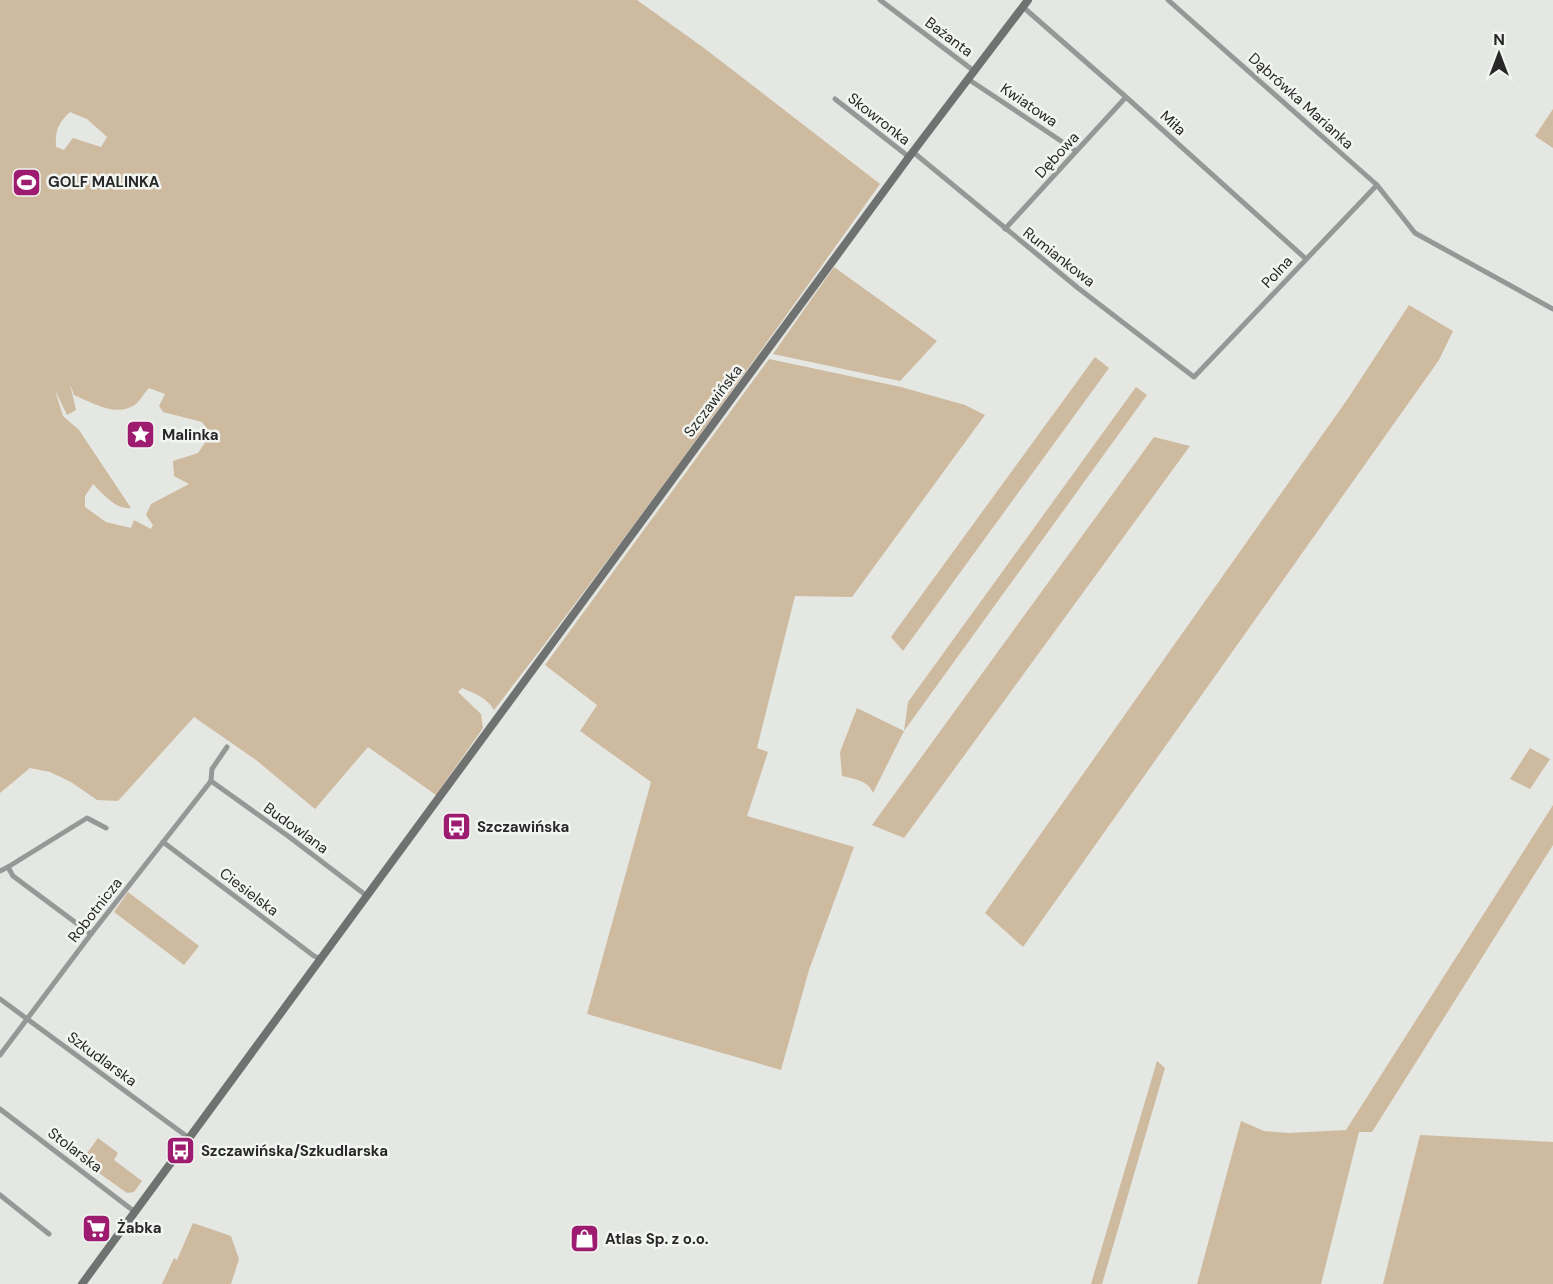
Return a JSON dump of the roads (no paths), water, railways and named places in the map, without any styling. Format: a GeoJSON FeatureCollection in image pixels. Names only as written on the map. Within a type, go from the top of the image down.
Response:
{"type":"FeatureCollection","features":[{"type":"Feature","properties":{"kind":"street","name":"Bażanta"},"geometry":{"type":"LineString","coordinates":[[880,0],[974,71]]}},
{"type":"Feature","properties":{"kind":"street","name":"Dąbrówka Marianka"},"geometry":{"type":"LineString","coordinates":[[1168,0],[1377,185],[1410,228],[1421,237],[1553,309]]}},
{"type":"Feature","properties":{"kind":"street","name":"Szczawińska"},"geometry":{"type":"LineString","coordinates":[[82,1284],[1025,3]]}},
{"type":"Feature","properties":{"kind":"street","name":"Miła"},"geometry":{"type":"LineString","coordinates":[[1025,3],[1306,259]]}},
{"type":"Feature","properties":{"kind":"street","name":"Kwiatowa"},"geometry":{"type":"LineString","coordinates":[[968,79],[1076,151]]}},
{"type":"Feature","properties":{"kind":"street","name":"Dębowa"},"geometry":{"type":"LineString","coordinates":[[1005,229],[1126,97]]}},
{"type":"Feature","properties":{"kind":"street","name":"Skowronka"},"geometry":{"type":"LineString","coordinates":[[835,99],[911,155]]}},
{"type":"Feature","properties":{"kind":"street","name":"Rumiankowa"},"geometry":{"type":"LineString","coordinates":[[911,155],[1194,377]]}},
{"type":"Feature","properties":{"kind":"street","name":"Polna"},"geometry":{"type":"LineString","coordinates":[[1194,377],[1377,185]]}},
{"type":"Feature","properties":{"kind":"street","name":"Robotnicza"},"geometry":{"type":"LineString","coordinates":[[0,1055],[211,781],[212,769],[227,747]]}},
{"type":"Feature","properties":{"kind":"street","name":"Budowlana"},"geometry":{"type":"LineString","coordinates":[[211,781],[367,896]]}},
{"type":"Feature","properties":{"kind":"street"},"geometry":{"type":"LineString","coordinates":[[0,871],[87,818],[106,828]]}},
{"type":"Feature","properties":{"kind":"street","name":"Ciesielska"},"geometry":{"type":"LineString","coordinates":[[163,842],[321,959]]}},
{"type":"Feature","properties":{"kind":"street"},"geometry":{"type":"LineString","coordinates":[[8,867],[14,876],[91,934]]}},
{"type":"Feature","properties":{"kind":"street","name":"Szkudlarska"},"geometry":{"type":"LineString","coordinates":[[0,999],[189,1138]]}},
{"type":"Feature","properties":{"kind":"street","name":"Stolarska"},"geometry":{"type":"LineString","coordinates":[[0,1109],[135,1212]]}},
{"type":"Feature","properties":{"kind":"street"},"geometry":{"type":"LineString","coordinates":[[0,1195],[49,1233]]}},
{"type":"Feature","properties":{"kind":"place","name":"GOLF MALINKA"},"geometry":{"type":"Point","coordinates":[27,182]}},
{"type":"Feature","properties":{"kind":"place","name":"Malinka"},"geometry":{"type":"Point","coordinates":[141,435]}},
{"type":"Feature","properties":{"kind":"place","name":"Szczawińska"},"geometry":{"type":"Point","coordinates":[456,827]}},
{"type":"Feature","properties":{"kind":"place","name":"Szczawińska/Szkudlarska"},"geometry":{"type":"Point","coordinates":[180,1151]}},
{"type":"Feature","properties":{"kind":"place","name":"Żabka"},"geometry":{"type":"Point","coordinates":[96,1228]}},
{"type":"Feature","properties":{"kind":"place","name":"Atlas Sp. z o.o."},"geometry":{"type":"Point","coordinates":[584,1239]}}]}
